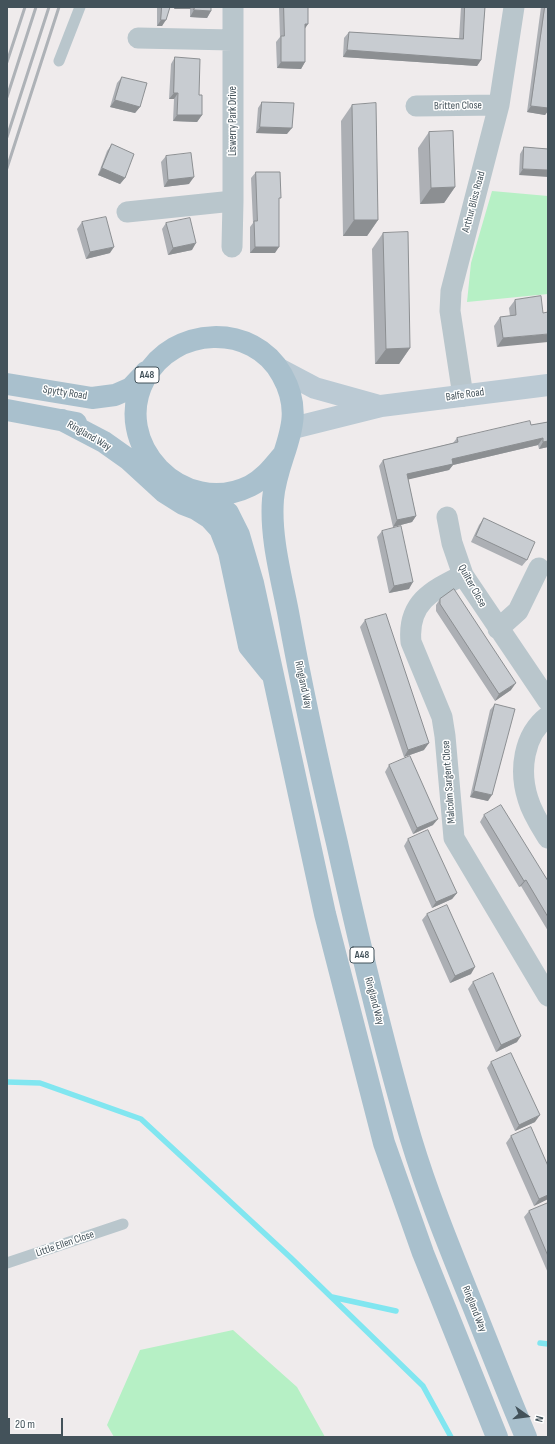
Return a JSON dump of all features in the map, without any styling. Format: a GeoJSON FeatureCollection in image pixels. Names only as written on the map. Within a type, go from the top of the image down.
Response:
{"type":"FeatureCollection","features":[{"type":"Feature","properties":{"kind":"main road","name":"Balfe Road"},"geometry":{"type":"LineString","coordinates":[[221,336],[244,341],[264,353],[280,369],[289,387],[293,407],[293,428],[283,455],[268,473],[249,486],[227,493],[204,493],[179,485],[158,470],[143,448],[136,425],[137,401],[144,379],[158,360],[176,346],[198,338],[221,336]]}},
{"type":"Feature","properties":{"kind":"main road","name":"Spytty Road"},"geometry":{"type":"LineString","coordinates":[[7,384],[92,398],[115,395],[131,388],[158,360]]}},
{"type":"Feature","properties":{"kind":"main road","name":"A48"},"geometry":{"type":"LineString","coordinates":[[7,410],[62,420],[106,432],[143,448]]}},
{"type":"Feature","properties":{"kind":"main road","name":"Ringland Way"},"geometry":{"type":"LineString","coordinates":[[62,420],[104,442],[128,459],[164,492],[210,518],[220,529],[229,552],[249,646],[272,674]]}},
{"type":"Feature","properties":{"kind":"main road","name":"Ringland Way"},"geometry":{"type":"LineString","coordinates":[[283,455],[273,499],[274,534],[288,616],[368,983],[412,1141],[447,1240],[526,1437]]}},
{"type":"Feature","properties":{"kind":"main road","name":"Ringland Way"},"geometry":{"type":"LineString","coordinates":[[204,493],[228,513],[239,535],[253,583],[325,914],[384,1143],[423,1253],[497,1437]]}},
{"type":"Feature","properties":{"kind":"street","name":"Liswerry Park Drive"},"geometry":{"type":"LineString","coordinates":[[232,247],[233,7]]}},
{"type":"Feature","properties":{"kind":"street","name":"Arthur Bliss Road"},"geometry":{"type":"LineString","coordinates":[[463,396],[450,311],[451,291],[499,105],[514,7]]}},
{"type":"Feature","properties":{"kind":"street"},"geometry":{"type":"LineString","coordinates":[[138,38],[232,40]]}},
{"type":"Feature","properties":{"kind":"street","name":"Britten Close"},"geometry":{"type":"LineString","coordinates":[[416,106],[499,105]]}},
{"type":"Feature","properties":{"kind":"street"},"geometry":{"type":"LineString","coordinates":[[127,212],[233,201]]}},
{"type":"Feature","properties":{"kind":"street","name":"Balfe Road"},"geometry":{"type":"LineString","coordinates":[[280,369],[315,388],[381,406]]}},
{"type":"Feature","properties":{"kind":"street","name":"Balfe Road"},"geometry":{"type":"LineString","coordinates":[[293,428],[381,406],[463,396],[515,387],[548,384]]}},
{"type":"Feature","properties":{"kind":"street","name":"Quilter Close"},"geometry":{"type":"LineString","coordinates":[[448,517],[452,544],[463,575],[548,701]]}},
{"type":"Feature","properties":{"kind":"street"},"geometry":{"type":"LineString","coordinates":[[498,629],[518,611],[539,568]]}},
{"type":"Feature","properties":{"kind":"street","name":"Malcolm Sargent Close"},"geometry":{"type":"LineString","coordinates":[[463,575],[439,587],[425,598],[414,615],[411,624],[411,642],[442,717],[454,838],[548,996]]}},
{"type":"Feature","properties":{"kind":"street"},"geometry":{"type":"LineString","coordinates":[[548,716],[537,726],[526,748],[523,777],[532,810],[548,838]]}},
{"type":"Feature","properties":{"kind":"lane"},"geometry":{"type":"LineString","coordinates":[[59,61],[80,7]]}},
{"type":"Feature","properties":{"kind":"lane","name":"Little Ellen Close"},"geometry":{"type":"LineString","coordinates":[[7,1263],[123,1224]]}},
{"type":"Feature","properties":{"kind":"green space"},"geometry":{"type":"Polygon","coordinates":[[[492,191],[548,196],[548,294],[467,302],[471,263],[492,191]]]}},
{"type":"Feature","properties":{"kind":"green space"},"geometry":{"type":"Polygon","coordinates":[[[233,1330],[297,1387],[325,1437],[114,1437],[107,1425],[140,1350],[233,1330]]]}},
{"type":"Feature","properties":{"kind":"building"},"geometry":{"type":"Polygon","coordinates":[[[162,7],[170,7],[166,20],[161,20],[162,7]]]}},
{"type":"Feature","properties":{"kind":"building"},"geometry":{"type":"Polygon","coordinates":[[[195,7],[211,7],[211,11],[194,10],[195,7]]]}},
{"type":"Feature","properties":{"kind":"building"},"geometry":{"type":"Polygon","coordinates":[[[284,7],[308,7],[308,24],[305,24],[305,62],[281,62],[281,36],[284,36],[284,7]]]}},
{"type":"Feature","properties":{"kind":"building"},"geometry":{"type":"Polygon","coordinates":[[[465,7],[485,7],[481,60],[347,50],[349,32],[463,39],[465,7]]]}},
{"type":"Feature","properties":{"kind":"building"},"geometry":{"type":"Polygon","coordinates":[[[545,7],[548,7],[548,108],[531,106],[545,7]]]}},
{"type":"Feature","properties":{"kind":"building"},"geometry":{"type":"Polygon","coordinates":[[[175,57],[200,59],[199,95],[202,95],[202,115],[177,115],[178,93],[174,93],[175,57]]]}},
{"type":"Feature","properties":{"kind":"building"},"geometry":{"type":"Polygon","coordinates":[[[122,77],[147,83],[140,107],[115,100],[122,77]]]}},
{"type":"Feature","properties":{"kind":"building"},"geometry":{"type":"Polygon","coordinates":[[[262,102],[294,103],[292,128],[260,127],[262,102]]]}},
{"type":"Feature","properties":{"kind":"building"},"geometry":{"type":"Polygon","coordinates":[[[376,103],[378,220],[354,220],[352,105],[376,103]]]}},
{"type":"Feature","properties":{"kind":"building"},"geometry":{"type":"Polygon","coordinates":[[[453,131],[455,187],[431,188],[429,132],[453,131]]]}},
{"type":"Feature","properties":{"kind":"building"},"geometry":{"type":"Polygon","coordinates":[[[112,144],[134,154],[125,178],[102,168],[112,144]]]}},
{"type":"Feature","properties":{"kind":"building"},"geometry":{"type":"Polygon","coordinates":[[[524,147],[548,149],[548,170],[523,169],[524,147]]]}},
{"type":"Feature","properties":{"kind":"building"},"geometry":{"type":"Polygon","coordinates":[[[191,153],[194,177],[168,180],[166,156],[191,153]]]}},
{"type":"Feature","properties":{"kind":"building"},"geometry":{"type":"Polygon","coordinates":[[[256,172],[280,172],[281,198],[279,198],[279,247],[255,247],[254,221],[257,221],[256,172]]]}},
{"type":"Feature","properties":{"kind":"building"},"geometry":{"type":"Polygon","coordinates":[[[106,217],[114,247],[90,252],[82,222],[106,217]]]}},
{"type":"Feature","properties":{"kind":"building"},"geometry":{"type":"Polygon","coordinates":[[[190,218],[196,243],[173,248],[166,223],[190,218]]]}},
{"type":"Feature","properties":{"kind":"building"},"geometry":{"type":"Polygon","coordinates":[[[408,232],[410,348],[386,349],[383,233],[408,232]]]}},
{"type":"Feature","properties":{"kind":"building"},"geometry":{"type":"Polygon","coordinates":[[[541,296],[543,313],[548,312],[548,334],[503,338],[500,317],[516,315],[515,300],[541,296]]]}},
{"type":"Feature","properties":{"kind":"building"},"geometry":{"type":"Polygon","coordinates":[[[530,421],[531,425],[548,422],[548,441],[543,442],[543,438],[452,459],[453,464],[407,474],[416,516],[397,520],[383,460],[458,442],[457,438],[530,421]]]}},
{"type":"Feature","properties":{"kind":"building"},"geometry":{"type":"Polygon","coordinates":[[[484,518],[535,542],[527,560],[476,536],[484,518]]]}},
{"type":"Feature","properties":{"kind":"building"},"geometry":{"type":"Polygon","coordinates":[[[401,526],[413,582],[394,586],[382,531],[401,526]]]}},
{"type":"Feature","properties":{"kind":"building"},"geometry":{"type":"Polygon","coordinates":[[[454,589],[516,683],[499,694],[440,604],[440,599],[454,589]]]}},
{"type":"Feature","properties":{"kind":"building"},"geometry":{"type":"Polygon","coordinates":[[[386,614],[429,743],[408,750],[365,620],[386,614]]]}},
{"type":"Feature","properties":{"kind":"building"},"geometry":{"type":"Polygon","coordinates":[[[495,704],[515,709],[492,795],[474,791],[495,704]]]}},
{"type":"Feature","properties":{"kind":"building"},"geometry":{"type":"Polygon","coordinates":[[[410,756],[438,819],[417,828],[389,765],[410,756]]]}},
{"type":"Feature","properties":{"kind":"building"},"geometry":{"type":"Polygon","coordinates":[[[501,805],[548,881],[548,917],[484,815],[501,805]]]}},
{"type":"Feature","properties":{"kind":"building"},"geometry":{"type":"Polygon","coordinates":[[[428,830],[457,893],[436,902],[408,839],[428,830]]]}},
{"type":"Feature","properties":{"kind":"building"},"geometry":{"type":"Polygon","coordinates":[[[447,905],[475,967],[455,976],[427,914],[447,905]]]}},
{"type":"Feature","properties":{"kind":"building"},"geometry":{"type":"Polygon","coordinates":[[[493,973],[521,1036],[501,1045],[473,982],[493,973]]]}},
{"type":"Feature","properties":{"kind":"building"},"geometry":{"type":"Polygon","coordinates":[[[511,1053],[540,1115],[519,1125],[491,1062],[511,1053]]]}},
{"type":"Feature","properties":{"kind":"building"},"geometry":{"type":"Polygon","coordinates":[[[531,1127],[548,1166],[548,1195],[539,1199],[511,1136],[531,1127]]]}},
{"type":"Feature","properties":{"kind":"building"},"geometry":{"type":"Polygon","coordinates":[[[548,1203],[548,1256],[529,1211],[548,1203]]]}},
{"type":"Feature","properties":{"kind":"waterway"},"geometry":{"type":"LineString","coordinates":[[7,1082],[40,1083],[141,1119],[290,1257],[423,1386],[451,1437]]}},
{"type":"Feature","properties":{"kind":"waterway"},"geometry":{"type":"LineString","coordinates":[[332,1297],[396,1311]]}},
{"type":"Feature","properties":{"kind":"waterway"},"geometry":{"type":"LineString","coordinates":[[540,1343],[548,1344]]}},
{"type":"Feature","properties":{"kind":"railway"},"geometry":{"type":"LineString","coordinates":[[7,62],[25,7]]}},
{"type":"Feature","properties":{"kind":"railway"},"geometry":{"type":"LineString","coordinates":[[7,97],[36,7]]}},
{"type":"Feature","properties":{"kind":"railway"},"geometry":{"type":"LineString","coordinates":[[7,137],[49,7]]}},
{"type":"Feature","properties":{"kind":"railway"},"geometry":{"type":"LineString","coordinates":[[7,168],[59,7]]}}]}
